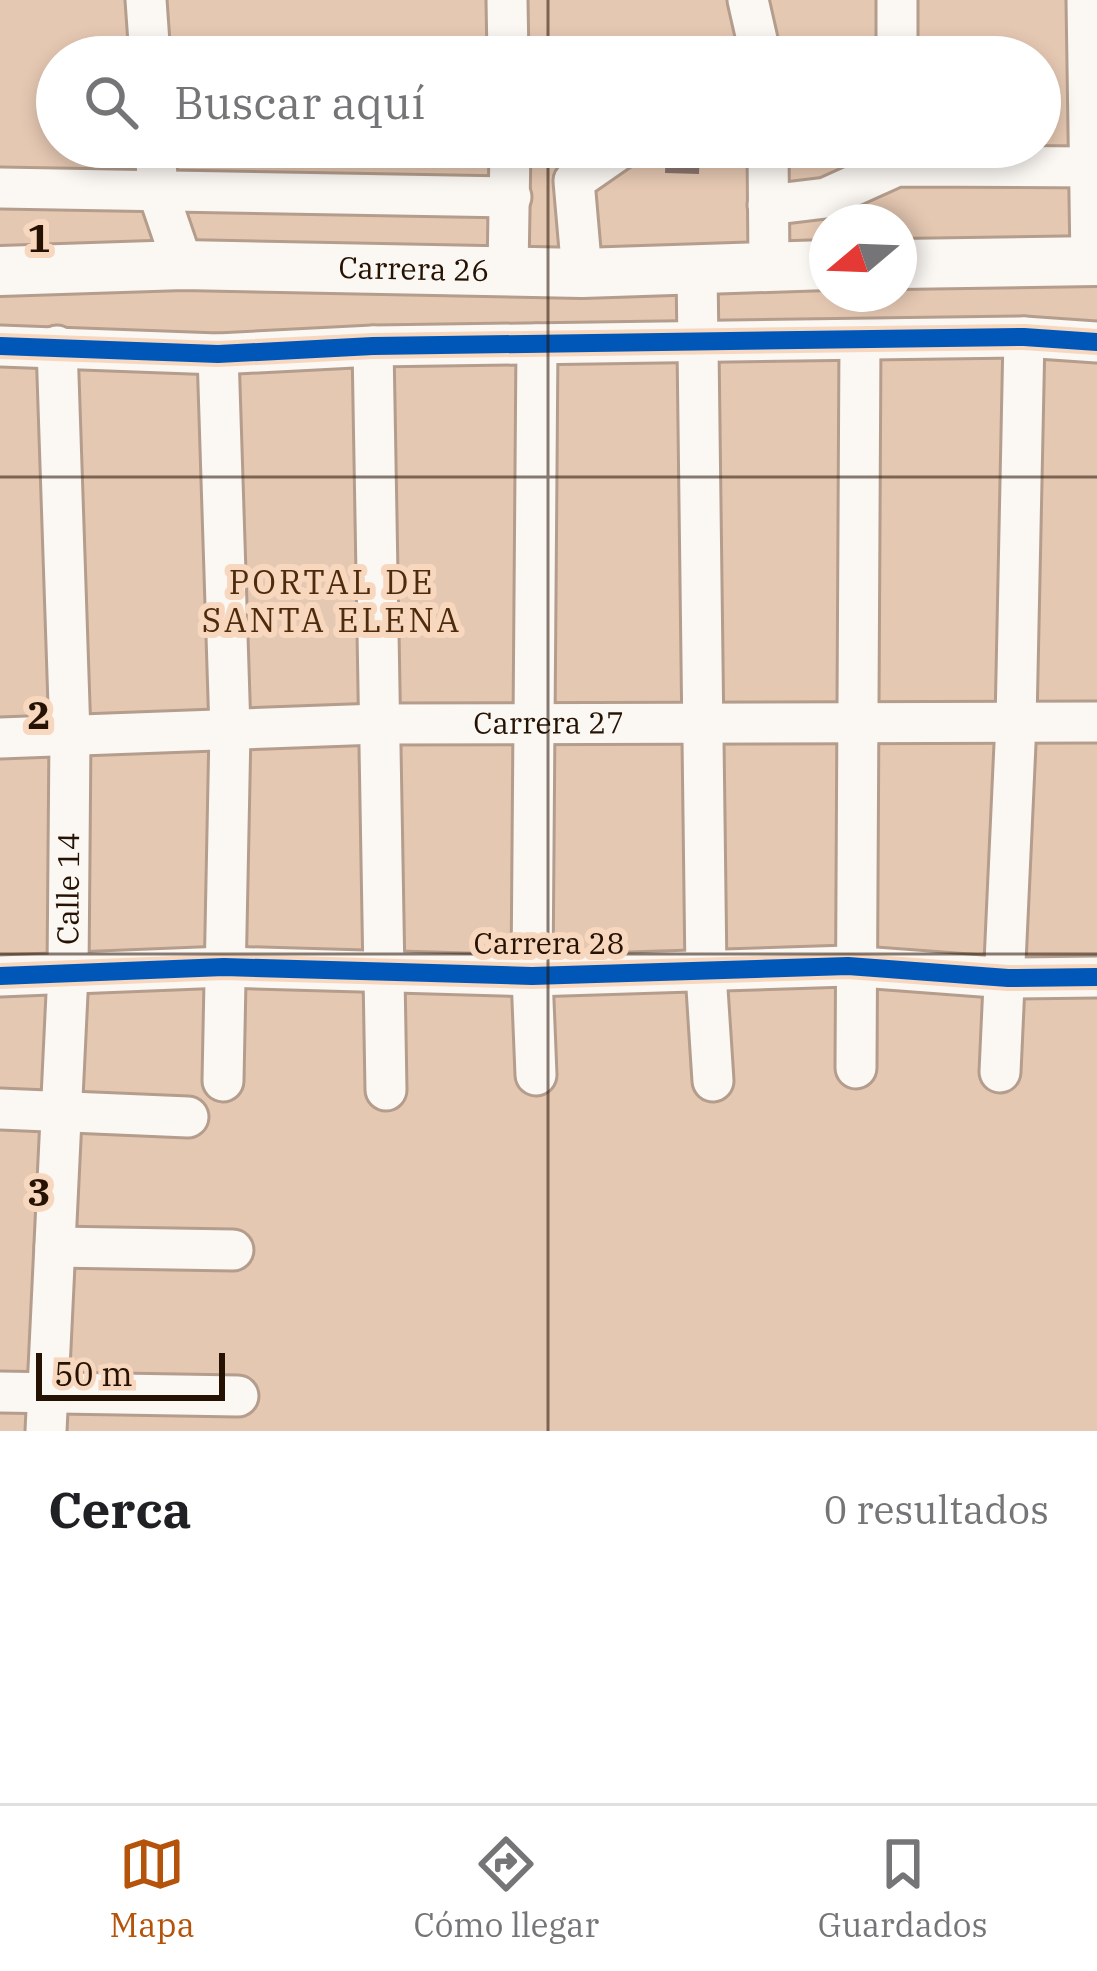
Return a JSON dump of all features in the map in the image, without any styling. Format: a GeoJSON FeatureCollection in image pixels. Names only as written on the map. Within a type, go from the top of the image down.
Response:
{"type":"FeatureCollection","features":[{"type":"Feature","properties":{"kind":"main road"},"geometry":{"type":"LineString","coordinates":[[917,264],[1094,261]]}},
{"type":"Feature","properties":{"kind":"main road","name":"Carrera 26"},"geometry":{"type":"LineString","coordinates":[[0,272],[183,265],[582,273],[809,265]]}},
{"type":"Feature","properties":{"kind":"street"},"geometry":{"type":"LineString","coordinates":[[146,0],[148,36]]}},
{"type":"Feature","properties":{"kind":"street"},"geometry":{"type":"LineString","coordinates":[[507,0],[508,36]]}},
{"type":"Feature","properties":{"kind":"street"},"geometry":{"type":"LineString","coordinates":[[748,0],[756,36]]}},
{"type":"Feature","properties":{"kind":"street"},"geometry":{"type":"LineString","coordinates":[[897,0],[897,36]]}},
{"type":"Feature","properties":{"kind":"street"},"geometry":{"type":"LineString","coordinates":[[1087,0],[1094,261]]}},
{"type":"Feature","properties":{"kind":"street"},"geometry":{"type":"LineString","coordinates":[[1061,165],[1094,167]]}},
{"type":"Feature","properties":{"kind":"street"},"geometry":{"type":"LineString","coordinates":[[156,168],[158,192],[183,265]]}},
{"type":"Feature","properties":{"kind":"street"},"geometry":{"type":"LineString","coordinates":[[508,272],[510,168]]}},
{"type":"Feature","properties":{"kind":"street"},"geometry":{"type":"LineString","coordinates":[[582,273],[574,181],[593,168]]}},
{"type":"Feature","properties":{"kind":"street"},"geometry":{"type":"LineString","coordinates":[[768,168],[769,266]]}},
{"type":"Feature","properties":{"kind":"street"},"geometry":{"type":"LineString","coordinates":[[768,205],[826,198],[877,168]]}},
{"type":"Feature","properties":{"kind":"street"},"geometry":{"type":"LineString","coordinates":[[0,188],[511,196]]}},
{"type":"Feature","properties":{"kind":"street"},"geometry":{"type":"LineString","coordinates":[[697,269],[706,973],[713,1082]]}},
{"type":"Feature","properties":{"kind":"street"},"geometry":{"type":"LineString","coordinates":[[1000,1072],[1016,722],[1024,337]]}},
{"type":"Feature","properties":{"kind":"street"},"geometry":{"type":"LineString","coordinates":[[0,346],[218,354],[373,346],[699,341],[1024,337],[1097,342]]}},
{"type":"Feature","properties":{"kind":"street"},"geometry":{"type":"LineString","coordinates":[[856,1068],[860,341]]}},
{"type":"Feature","properties":{"kind":"street"},"geometry":{"type":"LineString","coordinates":[[536,1075],[532,976],[537,344]]}},
{"type":"Feature","properties":{"kind":"street","name":"Calle 14"},"geometry":{"type":"LineString","coordinates":[[47,1412],[68,974],[70,735],[57,346]]}},
{"type":"Feature","properties":{"kind":"street"},"geometry":{"type":"LineString","coordinates":[[373,346],[386,1090]]}},
{"type":"Feature","properties":{"kind":"street"},"geometry":{"type":"LineString","coordinates":[[218,354],[230,730],[223,1081]]}},
{"type":"Feature","properties":{"kind":"street","name":"Carrera 27"},"geometry":{"type":"LineString","coordinates":[[0,738],[378,724],[1097,722]]}},
{"type":"Feature","properties":{"kind":"street","name":"Carrera 28"},"geometry":{"type":"LineString","coordinates":[[0,976],[224,967],[532,976],[854,967],[1007,978],[1097,977]]}},
{"type":"Feature","properties":{"kind":"street"},"geometry":{"type":"LineString","coordinates":[[0,1109],[62,1108],[188,1117]]}},
{"type":"Feature","properties":{"kind":"street"},"geometry":{"type":"LineString","coordinates":[[55,1247],[233,1250]]}},
{"type":"Feature","properties":{"kind":"street"},"geometry":{"type":"LineString","coordinates":[[0,1392],[47,1412],[193,1414],[238,1396]]}},
{"type":"Feature","properties":{"kind":"building"},"geometry":{"type":"Polygon","coordinates":[[[665,168],[699,168],[699,174],[665,173],[665,168]]]}},
{"type":"Feature","properties":{"kind":"cycle path"},"geometry":{"type":"LineString","coordinates":[[0,346],[218,354],[373,346],[1024,337],[1097,342]]}},
{"type":"Feature","properties":{"kind":"cycle path"},"geometry":{"type":"LineString","coordinates":[[0,976],[224,967],[532,976],[848,966],[1008,978],[1097,977]]}},
{"type":"Feature","properties":{"kind":"district","name":"PORTAL DE SANTA ELENA"},"geometry":{"type":"Point","coordinates":[332,601]}}]}
